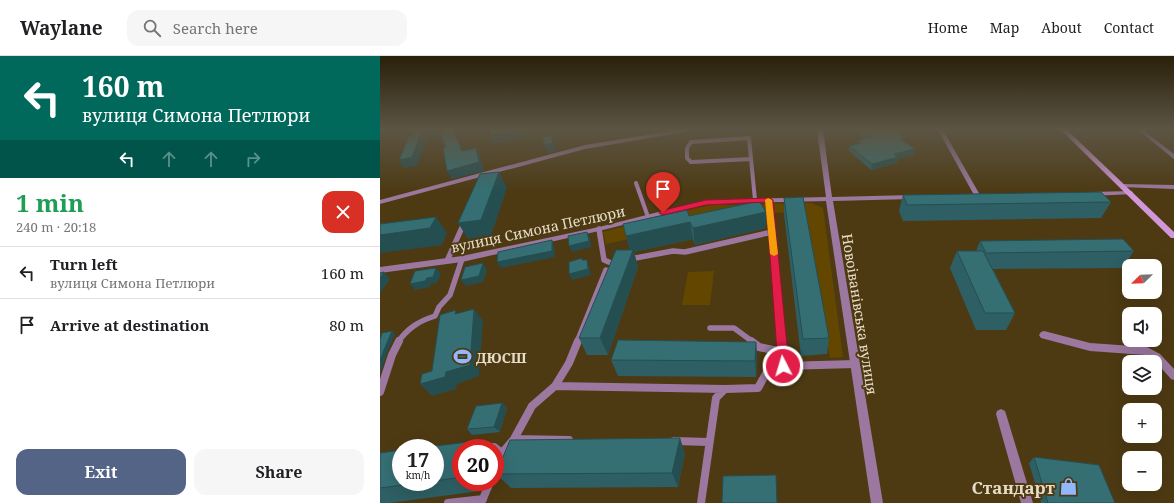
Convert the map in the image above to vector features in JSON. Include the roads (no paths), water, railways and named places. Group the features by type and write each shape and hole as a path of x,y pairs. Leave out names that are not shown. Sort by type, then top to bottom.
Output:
{"main road":[{"path":"1086,151 1174,236"}],"street":[{"path":"380,202 571,151"},
{"name":"Новоіванівська вулиця","path":"823,151 876,503"},
{"path":"952,151 977,195"},
{"path":"1123,186 1174,187"},
{"path":"1086,194 1130,194"},
{"path":"969,196 984,195"},
{"name":"вулиця Симона Петлюри","path":"380,270 462,258 599,229 706,202 922,197"},
{"path":"1044,335 1090,347 1147,351 1158,357 1174,376"},
{"path":"1001,414 1027,503"}],"lane":[{"path":"687,151 687,158 691,162 751,159"},
{"path":"750,151 755,200"},
{"path":"636,183 648,217"},
{"path":"770,200 783,366"},
{"path":"447,261 466,218"},
{"path":"599,229 604,260 610,263 673,251 685,252 772,232"},
{"path":"380,392 401,337 422,319 436,316 439,307 450,295 462,258"},
{"path":"504,450 514,439 532,406 555,386 569,363 606,270"},
{"path":"710,328 734,328 759,347 782,352"},
{"path":"555,386 725,389 758,388 768,370 783,366 855,364"},
{"path":"701,503 716,398 725,389"},
{"path":"514,439 577,440"},
{"path":"663,441 709,442"},
{"path":"448,503 482,501 486,491"}],"place":[{"name":"ДЮСШ","path":"463,357"},
{"name":"Стандарт","path":"1068,487"}]}
